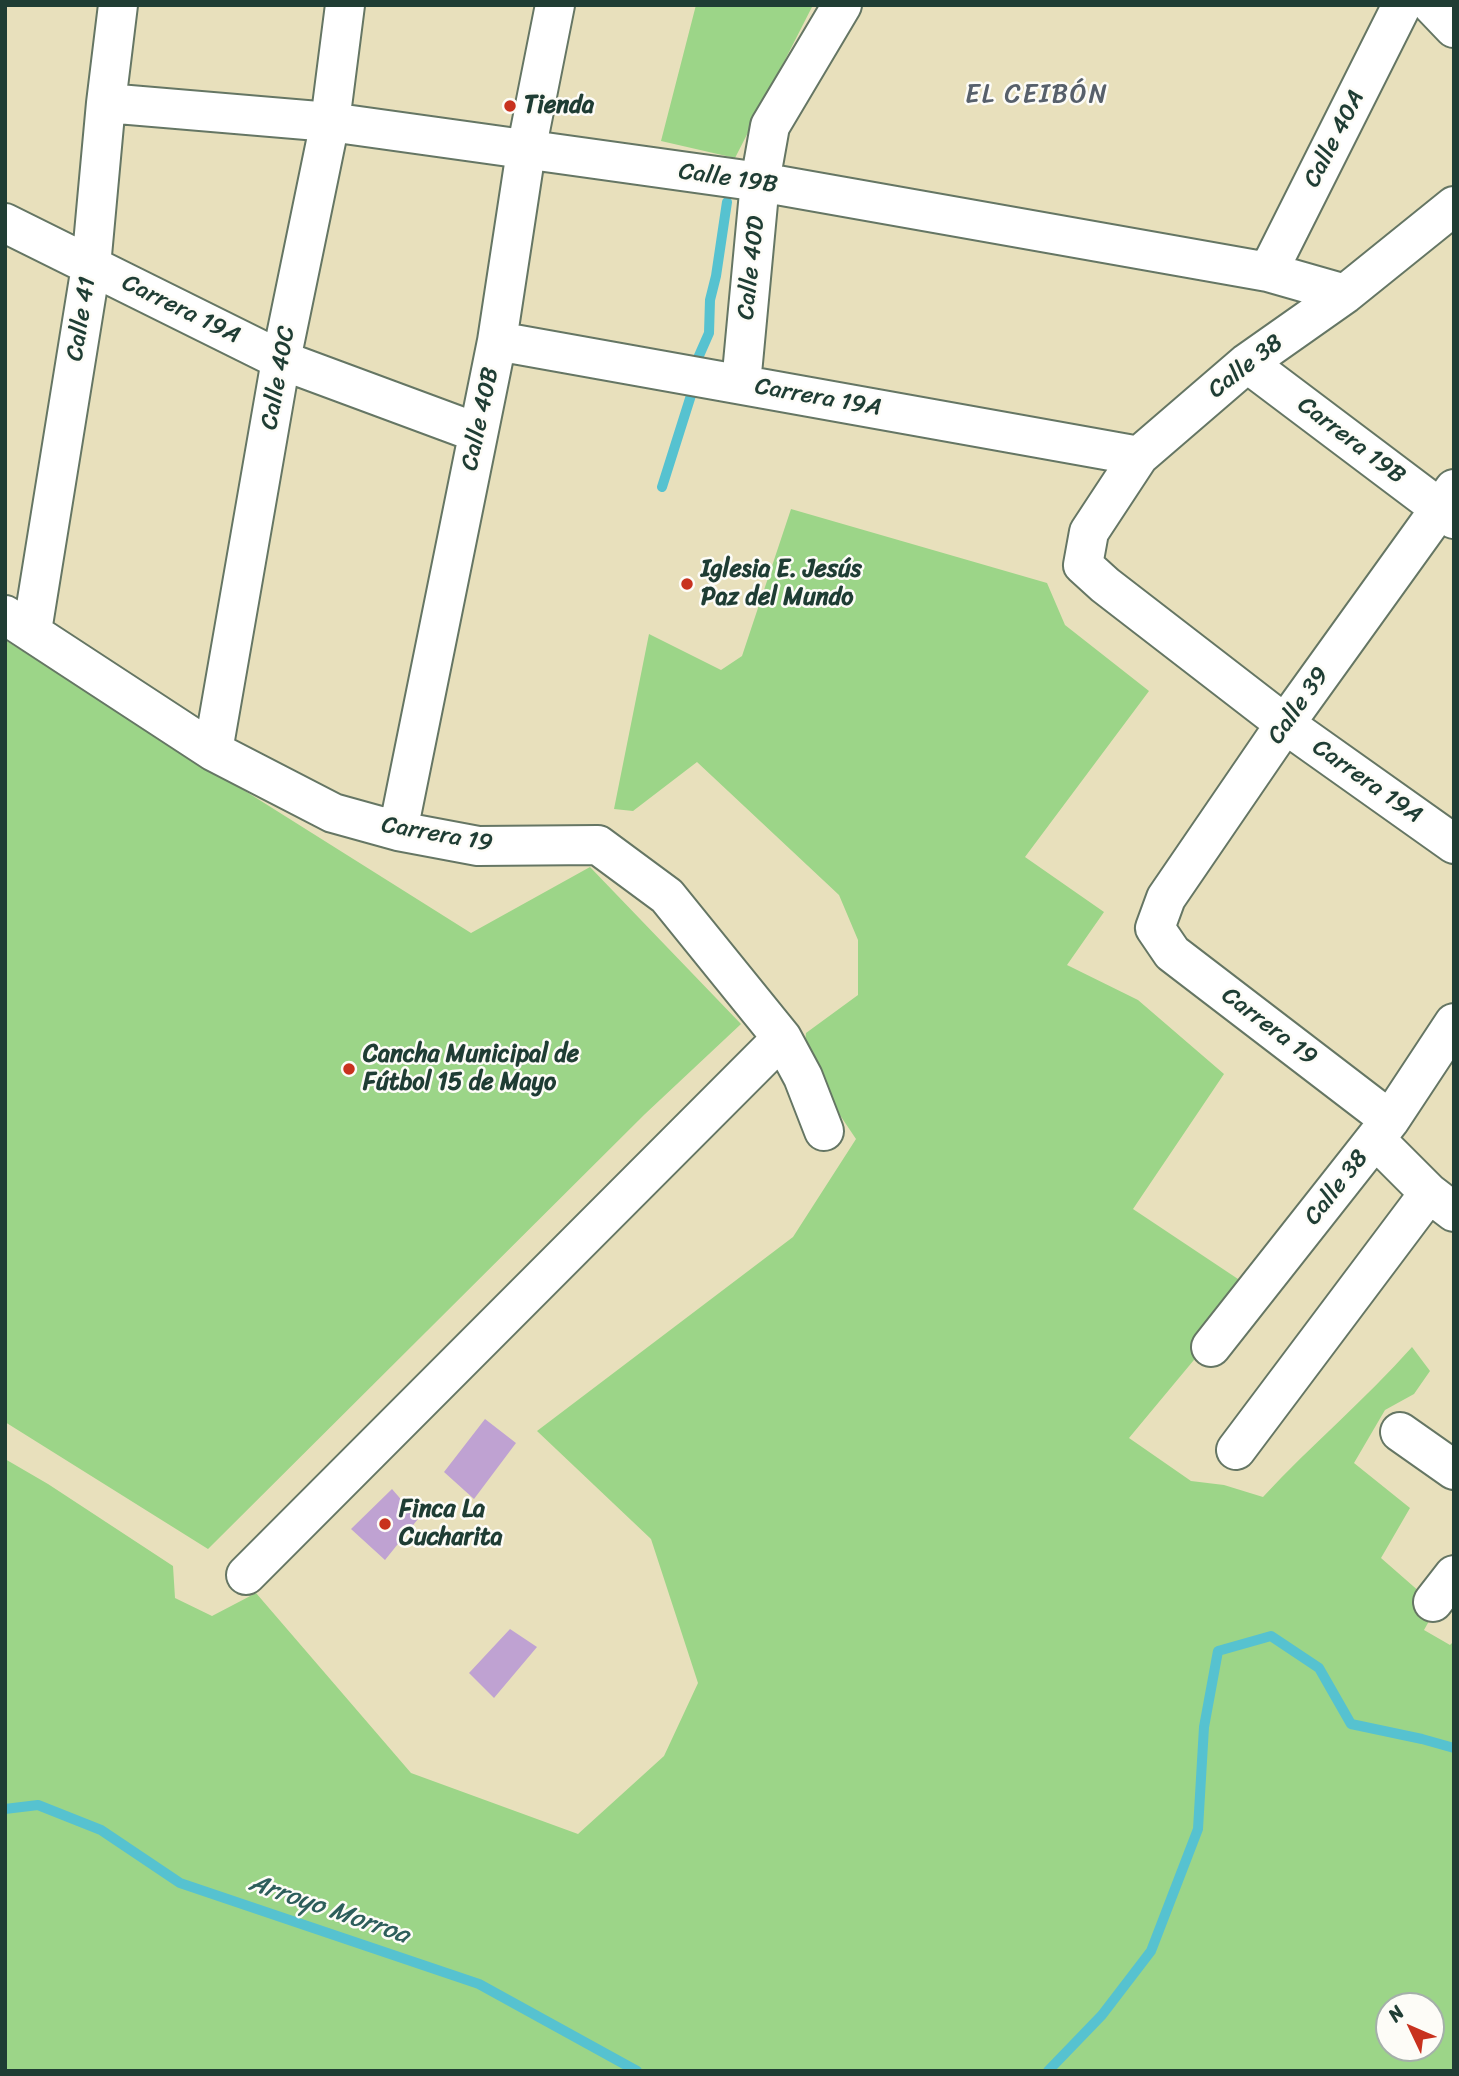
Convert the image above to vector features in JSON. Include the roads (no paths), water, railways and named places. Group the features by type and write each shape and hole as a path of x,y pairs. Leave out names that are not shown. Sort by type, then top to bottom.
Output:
{"street":[{"name":"Calle 41","path":"18,623 91,266 118,5"},
{"name":"Calle 40C","path":"213,751 281,360 330,122 345,5"},
{"name":"Calle 40B","path":"398,831 498,341 526,151 555,5"},
{"name":"Calle 40D","path":"741,384 760,182 770,126 842,5"},
{"name":"Calle 40A","path":"1268,272 1402,5"},
{"path":"1432,5 1454,27"},
{"name":"Calle 19B","path":"106,103 330,122 760,182 1268,272 1345,294"},
{"name":"Calle 38","path":"1083,565 1089,531 1139,456 1247,363 1345,294 1454,206"},
{"name":"Carrera 19A","path":"5,223 281,360 478,433"},
{"name":"Carrera 19A","path":"498,341 1139,456"},
{"name":"Carrera 19B","path":"1247,363 1449,506"},
{"name":"Calle 39","path":"1155,928 1166,898 1285,724 1449,506"},
{"name":"Carrera 19A","path":"1083,565 1105,585 1285,724 1454,844"},
{"name":"Carrera 19","path":"18,623 213,751 333,813 398,831 478,846 598,845 667,896 782,1038 803,1077 824,1131"},
{"name":"Carrera 19","path":"1155,928 1172,953 1383,1129 1441,1203"},
{"name":"Calle 38","path":"1212,1347 1383,1129 1454,1023"},
{"path":"246,1575 782,1038"},
{"path":"1236,1450 1441,1203"},
{"path":"1400,1432 1454,1470"}],"waterway":[{"path":"698,358 709,333 710,300 727,202"},
{"path":"662,487 693,389"},
{"name":"Arroyo Morroa","path":"1048,2071 1102,2015 1151,1951 1198,1829 1204,1727 1218,1651 1271,1636 1319,1668 1351,1724 1454,1748"},
{"name":"Arroyo Morroa","path":"5,1809 38,1805 101,1830 180,1883 479,1984 637,2071"}],"place":[{"name":"Tienda","path":"510,106"},
{"name":"Iglesia E. Jesús Paz del Mundo","path":"687,584"},
{"name":"Cancha Municipal de Fútbol 15 de Mayo","path":"349,1069"},
{"name":"Finca La Cucharita","path":"385,1524"}],"district":[{"name":"EL CEIBÓN","path":"1037,95"}]}
